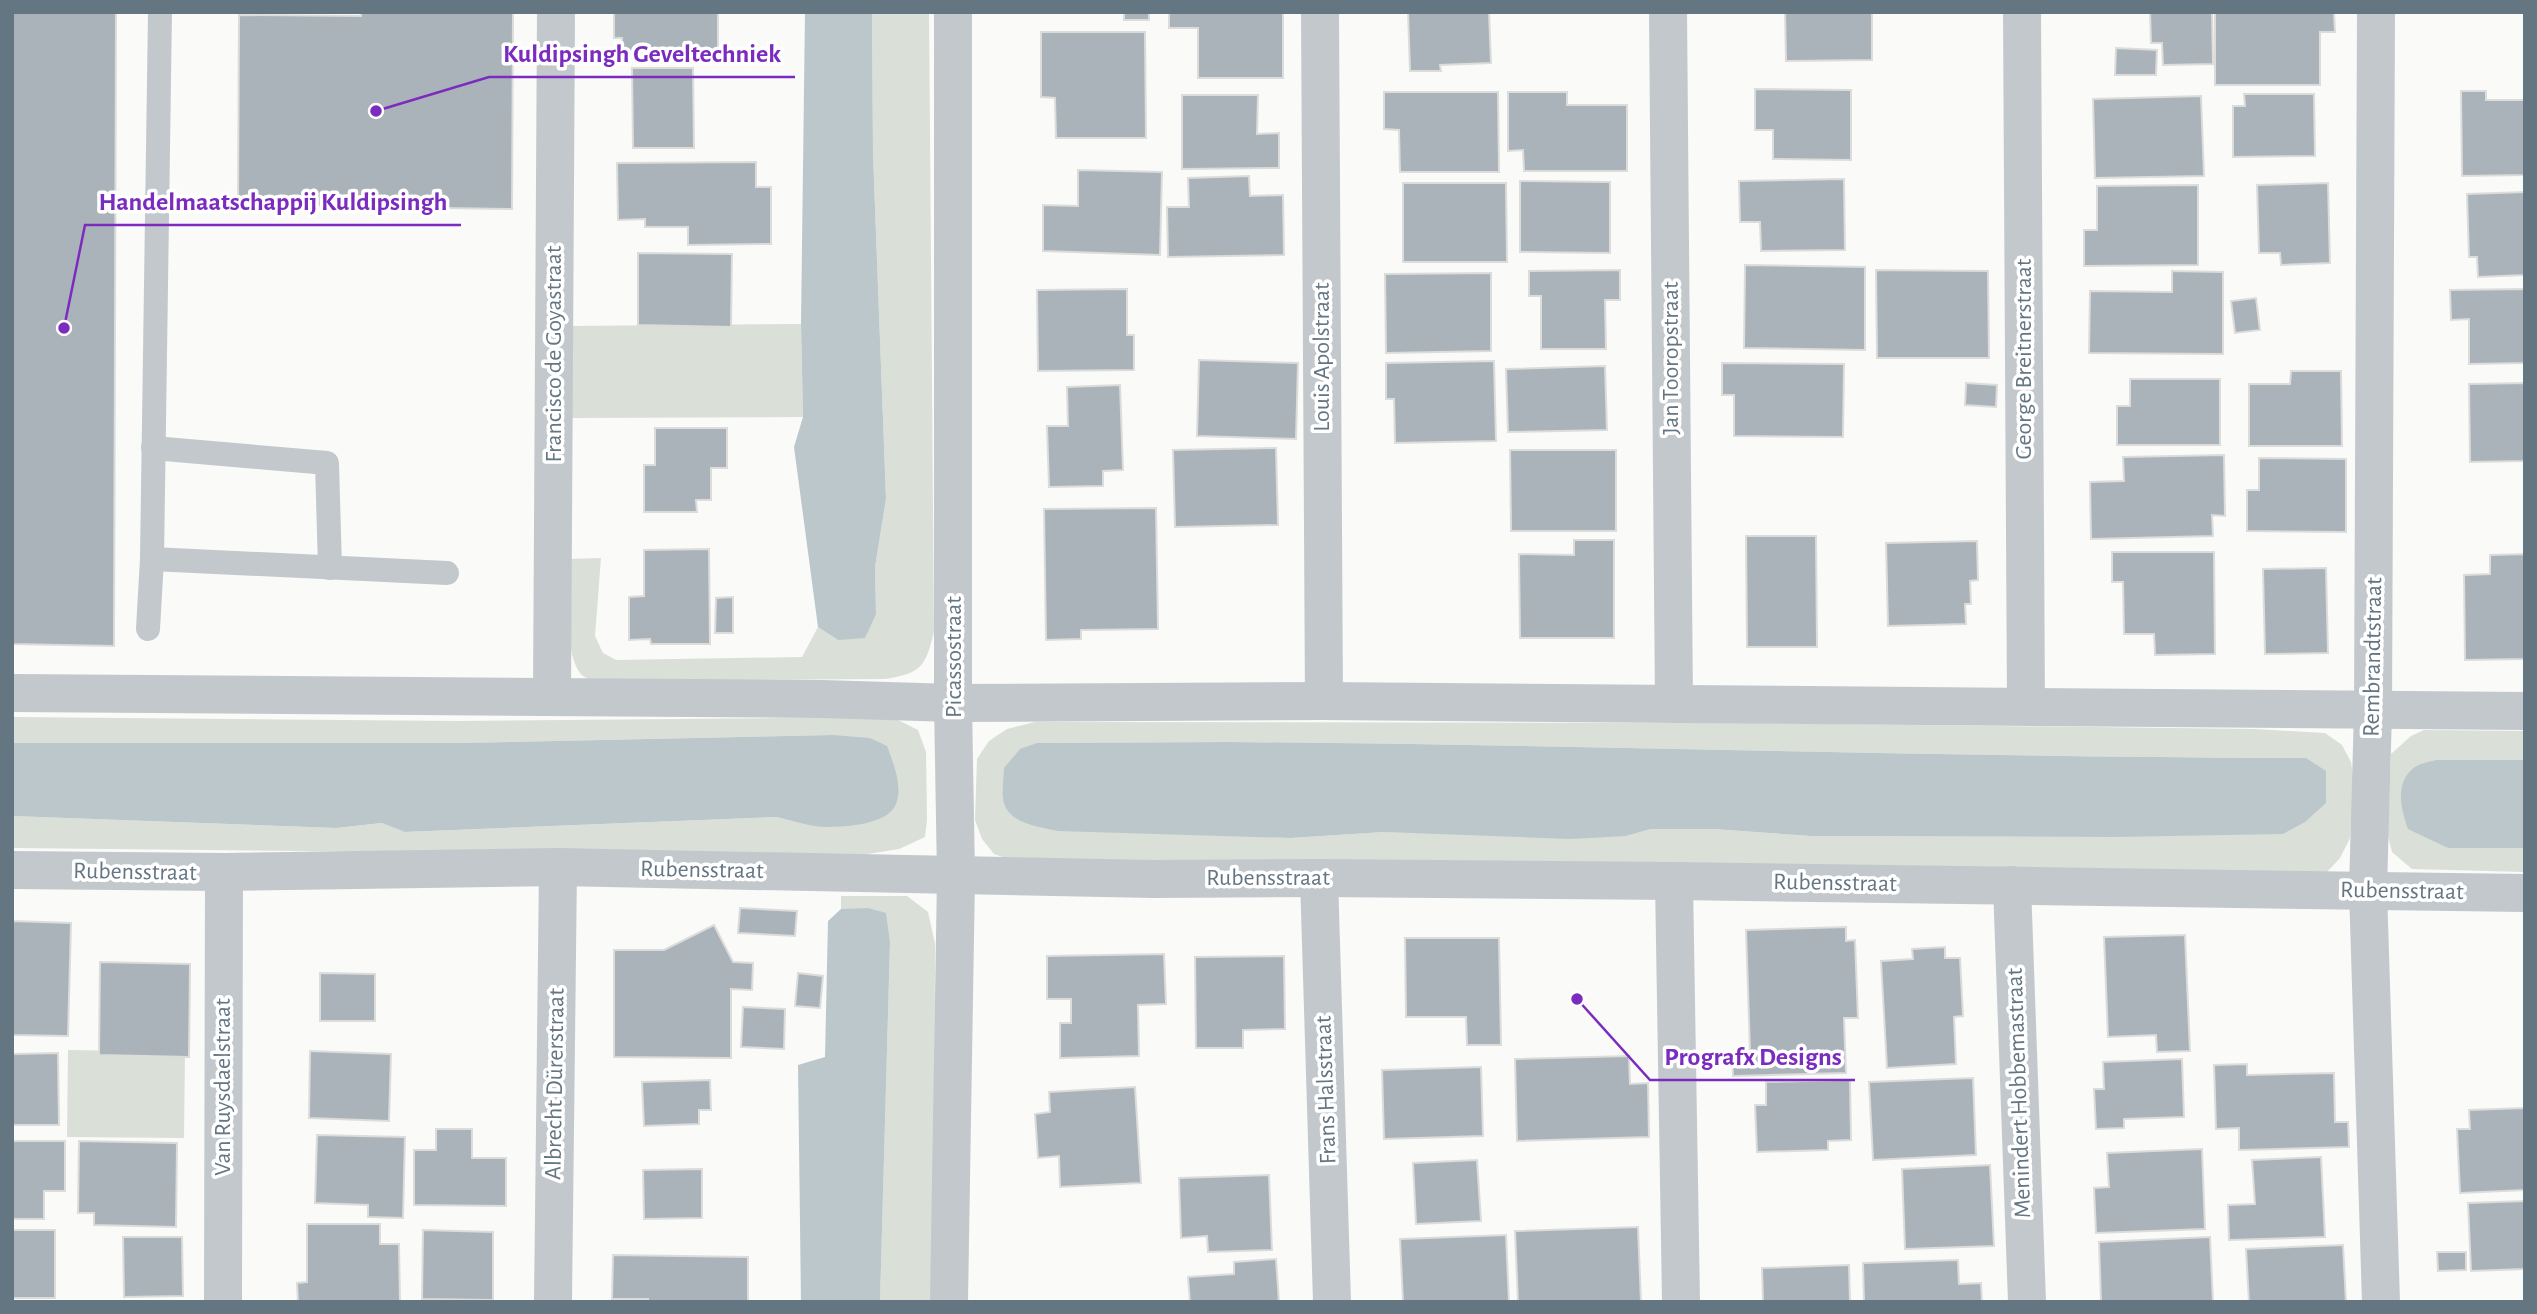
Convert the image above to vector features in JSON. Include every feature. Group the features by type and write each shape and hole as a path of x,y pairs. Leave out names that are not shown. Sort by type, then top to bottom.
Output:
{"street":[{"name":"Francisco de Goyastraat","path":"552,696 556,12"},
{"name":"Picassostraat","path":"949,1302 956,876 953,703 953,12"},
{"name":"Louis Apolstraat","path":"1320,12 1324,701"},
{"name":"Jan Tooropstraat","path":"1668,12 1674,704"},
{"name":"George Breitnerstraat","path":"2022,12 2026,705"},
{"name":"Rembrandtstraat","path":"2376,12 2373,710 2368,890 2381,1302"},
{"path":"12,693 552,696 953,703 1324,701 2525,711"},
{"name":"Rubensstraat","path":"12,870 224,872 558,867 1153,879 1674,881 2525,893"},
{"name":"Albrecht Dürerstraat","path":"553,1302 558,867"},
{"name":"Van Ruysdaelstraat","path":"223,1302 224,872"},
{"name":"Frans Halsstraat","path":"1319,878 1332,1302"},
{"path":"1674,881 1681,1302"},
{"name":"Menindert Hobbemastraat","path":"2011,885 2027,1302"}],"lane":[{"path":"148,629 152,559 160,12"},
{"path":"153,448 327,463 330,568"},
{"path":"152,559 447,573"}],"shaded area":[{"path":"805,12 872,12 873,154 886,499 875,567 876,614 865,638 838,640 818,627 794,447 803,417 801,324"},
{"path":"872,12 929,12 934,632 928,654 914,671 885,679 588,679 580,673 571,649 568,559 601,558 595,636 603,653 616,660 802,657 818,627 838,640 876,614 875,567 886,499 873,154"},
{"path":"801,324 803,417 571,418 570,326"},
{"path":"12,717 457,721 892,717 918,730 926,752 925,837 899,849 849,857 12,848 12,816 336,828 382,823 406,832 776,817 823,827 833,735 458,743 12,743"},
{"path":"1035,722 1748,723 2254,729 2325,733 2342,745 2351,762 2354,782 2350,838 2340,858 2326,873 1008,859 994,854 982,839 975,820 977,759 989,741 1007,729","holes":["1037,743 1365,744 2037,755 2306,758 2114,837 1811,836 1712,829 1651,829 1626,836 1384,832 1291,838 1215,834"]},
{"path":"2424,730 2525,731 2525,760 2436,760 2447,848 2525,848 2525,872 2412,869 2392,852 2388,836 2391,754 2411,736"},
{"path":"833,735 870,738 887,746 896,774 898,797 891,811 884,816 875,821 833,827 776,817 405,832 382,823 336,828 12,816 12,743 458,743"},
{"path":"1230,742 2306,758 2326,771 2326,803 2305,822 2283,834 2114,837 1811,836 1713,829 1651,829 1626,836 1570,839 1384,832 1291,838 1058,831 1019,820 1012,816 1004,803 1004,768 1020,749 1037,743"},
{"path":"2436,760 2525,760 2525,848 2448,848 2408,829 2401,796 2404,780 2415,767"},
{"path":"841,896 907,896 928,912 935,944 934,1302 880,1302 890,943 841,909"},
{"path":"868,908 886,913 890,943 880,1302 801,1302 798,1065 825,1057 828,921 841,909"},
{"path":"68,1050 185,1052 184,1138 67,1137"}],"building":[{"path":"12,12 116,12 114,646 12,644"},
{"path":"361,12 513,12 512,209 238,205 239,15 361,16"},
{"path":"614,12 718,12 718,59 622,59 622,38 614,38"},
{"path":"1124,12 1149,12 1149,20 1124,20"},
{"path":"1169,12 1283,12 1283,78 1198,78 1198,28 1169,28"},
{"path":"1408,12 1489,12 1491,63 1440,65 1441,71 1410,71"},
{"path":"1785,12 1872,12 1872,60 1786,61"},
{"path":"2150,12 2212,12 2213,64 2163,65 2162,43 2151,43"},
{"path":"2215,12 2334,12 2335,32 2320,32 2320,85 2215,85"},
{"path":"1041,32 1145,32 1146,138 1056,138 1055,98 1041,97"},
{"path":"2116,48 2157,50 2156,75 2115,75"},
{"path":"632,68 693,68 694,148 633,148"},
{"path":"1755,89 1851,90 1851,160 1773,159 1773,130 1755,130"},
{"path":"2461,91 2486,91 2486,100 2525,100 2525,175 2462,176"},
{"path":"1384,92 1498,92 1499,172 1400,172 1399,130 1384,129"},
{"path":"1508,92 1567,92 1567,105 1627,105 1627,171 1524,171 1523,150 1508,151"},
{"path":"2244,94 2314,94 2315,156 2233,157 2233,106 2245,106"},
{"path":"1182,95 1258,95 1257,134 1279,133 1279,168 1182,169"},
{"path":"2201,96 2204,176 2095,178 2093,99"},
{"path":"756,162 756,187 771,187 771,244 688,245 688,227 645,227 645,219 618,220 617,163"},
{"path":"1078,170 1162,172 1160,255 1043,251 1043,205 1078,206"},
{"path":"1249,176 1250,196 1283,195 1284,255 1168,257 1167,207 1189,207 1188,178"},
{"path":"1844,179 1845,250 1761,251 1760,222 1740,222 1739,181"},
{"path":"1520,181 1610,182 1610,253 1520,252"},
{"path":"1403,183 1506,183 1507,262 1403,262"},
{"path":"2328,183 2330,263 2281,265 2280,253 2259,253 2257,185"},
{"path":"2198,185 2198,265 2084,266 2084,230 2097,230 2097,186"},
{"path":"2525,192 2525,275 2478,277 2477,257 2469,257 2467,194"},
{"path":"638,253 732,254 731,327 638,325"},
{"path":"1745,265 1865,267 1865,350 1744,348"},
{"path":"1620,270 1620,300 1605,300 1606,349 1541,349 1541,296 1529,296 1529,271"},
{"path":"1876,270 1988,271 1989,358 1877,358"},
{"path":"2172,271 2223,272 2223,354 2089,353 2090,291 2172,292"},
{"path":"1491,273 1491,351 1386,353 1385,274"},
{"path":"1127,289 1127,335 1134,335 1134,370 1038,371 1037,290"},
{"path":"2525,289 2525,363 2469,364 2469,319 2451,320 2450,290"},
{"path":"2256,298 2260,330 2235,333 2231,301"},
{"path":"1199,360 1298,363 1296,439 1197,436"},
{"path":"1494,361 1496,441 1395,443 1394,399 1386,399 1386,363"},
{"path":"1722,363 1844,364 1843,437 1734,436 1734,395 1722,395"},
{"path":"1605,366 1607,430 1508,432 1506,369"},
{"path":"2291,371 2341,371 2342,446 2249,446 2249,384 2290,384"},
{"path":"2130,379 2220,379 2220,445 2117,445 2117,406 2130,406"},
{"path":"1966,383 1997,385 1996,407 1965,405"},
{"path":"2525,383 2525,461 2470,462 2469,384"},
{"path":"1120,385 1123,470 1103,471 1103,486 1049,487 1047,426 1068,426 1067,387"},
{"path":"655,428 727,428 727,468 711,468 711,500 696,500 697,512 644,512 644,465 655,465"},
{"path":"1276,448 1278,525 1175,527 1173,450"},
{"path":"1510,450 1616,450 1616,531 1511,531"},
{"path":"2224,455 2225,516 2212,515 2213,536 2091,539 2090,482 2124,481 2123,457"},
{"path":"2259,458 2346,459 2346,532 2247,531 2247,490 2259,490"},
{"path":"1156,508 1158,629 1081,630 1081,639 1046,640 1044,509"},
{"path":"1746,536 1816,536 1817,647 1747,647"},
{"path":"1574,540 1614,540 1614,638 1520,638 1519,554 1574,555"},
{"path":"1977,541 1978,580 1970,581 1971,604 1965,604 1966,624 1888,626 1886,543"},
{"path":"709,549 710,644 651,644 650,639 629,640 629,597 644,596 644,550"},
{"path":"2112,552 2214,552 2215,654 2155,655 2154,634 2124,634 2123,582 2112,582"},
{"path":"2525,554 2525,659 2465,660 2464,575 2490,574 2490,555"},
{"path":"2326,568 2328,653 2265,654 2263,569"},
{"path":"733,597 733,633 715,633 716,598"},
{"path":"740,908 797,911 795,936 738,933"},
{"path":"12,921 71,923 68,1036 12,1035"},
{"path":"714,925 733,962 753,963 752,990 731,989 731,1058 614,1057 614,950 664,950"},
{"path":"1846,927 1846,941 1855,940 1858,1018 1844,1018 1846,1073 1733,1076 1732,1051 1750,1050 1746,930"},
{"path":"2185,935 2190,1051 2157,1052 2156,1035 2108,1037 2104,937"},
{"path":"1405,938 1499,938 1501,1045 1467,1045 1466,1017 1406,1017"},
{"path":"1945,947 1945,958 1960,958 1963,1016 1954,1017 1956,1064 1887,1068 1881,961 1913,959 1912,949"},
{"path":"1164,954 1166,1004 1138,1005 1139,1056 1060,1058 1060,1023 1071,1023 1071,999 1047,999 1047,956"},
{"path":"1284,956 1285,1029 1243,1030 1243,1048 1196,1048 1195,957"},
{"path":"100,962 190,964 189,1057 99,1055"},
{"path":"320,973 375,974 375,1021 320,1021"},
{"path":"798,973 823,976 820,1008 795,1006"},
{"path":"743,1007 785,1009 784,1049 741,1047"},
{"path":"310,1051 391,1054 389,1121 309,1118"},
{"path":"58,1053 59,1125 12,1125 12,1054"},
{"path":"1629,1056 1630,1084 1648,1083 1649,1137 1517,1141 1515,1059"},
{"path":"2182,1059 2184,1117 2124,1119 2124,1128 2096,1129 2094,1089 2104,1089 2103,1062"},
{"path":"2247,1064 2247,1075 2334,1073 2335,1122 2348,1122 2349,1147 2239,1150 2239,1128 2216,1129 2214,1065"},
{"path":"1481,1067 1483,1136 1384,1139 1382,1070"},
{"path":"1973,1078 1976,1155 1873,1160 1869,1082"},
{"path":"710,1080 711,1110 699,1110 699,1124 644,1126 642,1082"},
{"path":"1850,1080 1851,1140 1828,1141 1828,1150 1757,1152 1755,1105 1766,1105 1766,1082"},
{"path":"1135,1087 1141,1183 1060,1187 1059,1156 1038,1158 1035,1114 1050,1112 1049,1092"},
{"path":"2525,1108 2525,1190 2460,1193 2457,1129 2470,1129 2469,1110"},
{"path":"436,1129 472,1129 472,1158 506,1158 506,1206 414,1205 414,1150 436,1150"},
{"path":"317,1135 405,1137 403,1218 368,1217 368,1205 315,1203"},
{"path":"12,1141 65,1141 65,1191 44,1191 44,1219 12,1219"},
{"path":"79,1141 177,1143 176,1227 94,1225 94,1213 78,1213"},
{"path":"2202,1149 2205,1229 2096,1233 2094,1188 2109,1187 2107,1153"},
{"path":"2321,1157 2325,1237 2229,1240 2228,1205 2255,1204 2252,1160"},
{"path":"1477,1160 1481,1221 1416,1224 1413,1163"},
{"path":"1990,1165 1994,1246 1905,1249 1902,1169"},
{"path":"702,1169 702,1218 644,1219 643,1170"},
{"path":"1269,1175 1272,1250 1208,1252 1207,1236 1181,1238 1179,1178"},
{"path":"2525,1201 2525,1269 2471,1271 2468,1203"},
{"path":"307,1224 380,1224 380,1244 399,1244 400,1302 298,1302 297,1283 307,1282"},
{"path":"1638,1227 1641,1302 1518,1302 1515,1231"},
{"path":"12,1230 55,1230 55,1298 12,1298"},
{"path":"423,1230 493,1232 493,1300 422,1299"},
{"path":"1506,1235 1509,1302 1403,1302 1400,1239"},
{"path":"123,1237 182,1237 183,1296 124,1297"},
{"path":"2210,1237 2213,1302 2101,1302 2099,1242"},
{"path":"2343,1245 2346,1302 2249,1302 2246,1249"},
{"path":"2437,1252 2466,1252 2466,1270 2438,1271"},
{"path":"613,1255 748,1257 748,1302 648,1302 648,1299 612,1299"},
{"path":"1276,1259 1279,1302 1190,1302 1188,1277 1234,1274 1234,1262"},
{"path":"1958,1260 1959,1284 1981,1283 1982,1302 1864,1302 1863,1263"},
{"path":"1849,1265 1850,1302 1763,1302 1762,1268"}],"place":[{"name":"Kuldipsingh Geveltechniek","path":"376,111"},
{"name":"Handelmaatschappij Kuldipsingh","path":"64,328"},
{"name":"Prografx Designs","path":"1577,999"}]}
